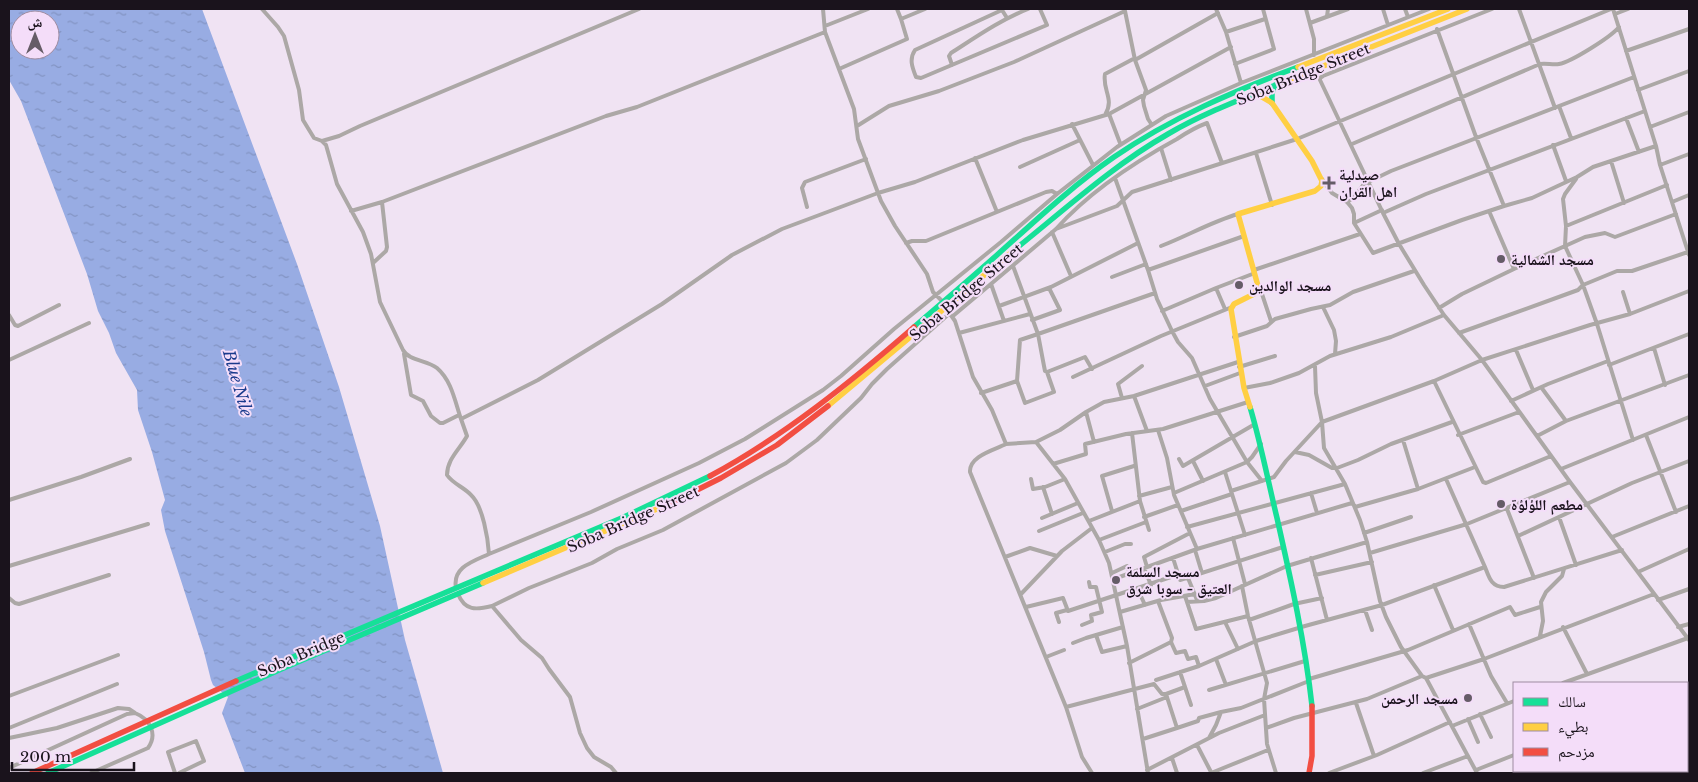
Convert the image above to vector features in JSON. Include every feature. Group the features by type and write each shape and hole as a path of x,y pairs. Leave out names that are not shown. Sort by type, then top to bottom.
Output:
{"main road":[{"name":"Soba Bridge Street","path":"471,586 658,502 729,465 786,429 816,407 943,302 1067,194 1115,157 1150,135 1205,104 1314,57 1448,9"},
{"name":"Soba Bridge Street","path":"471,586 652,512 721,478 777,445 950,313 1097,184 1155,142 1197,118 1254,93 1466,9"},
{"path":"1272,103 1272,93 1275,85"},
{"path":"1254,93 1272,103 1322,179 1322,184 1317,190 1238,214 1258,283 1256,293 1229,308 1239,367 1261,444 1265,480 1278,524 1309,680 1313,713 1312,756 1309,773"},
{"path":"1150,135 1155,142"},
{"name":"Soba Bridge","path":"32,773 249,676 471,586"},
{"name":"Soba Bridge","path":"48,773 471,586"}],"street":[{"path":"262,9 284,36 299,90 302,120 314,138 322,141 327,148 335,179 362,232 373,262 380,302 404,353 411,395 423,401 431,416 440,423 460,417 512,394 662,304 732,255 787,227 878,193 916,182 975,158 1072,124 1107,114 1231,47"},
{"path":"322,141 344,134 639,9"},
{"path":"822,9 825,32 855,114 858,139 878,193 906,243 926,273 933,292 943,302"},
{"path":"825,26 868,9"},
{"path":"839,69 907,39 897,9"},
{"path":"901,19 925,9"},
{"path":"952,65 949,56 951,53 984,31 1028,9"},
{"path":"1007,18 1002,10 916,49 913,53 912,65 918,78 1047,25 1040,9"},
{"path":"1235,64 1274,49 1263,9"},
{"path":"1306,9 1314,40 1314,57"},
{"path":"1327,16 1328,9"},
{"path":"1310,23 1348,9"},
{"path":"1383,9 1388,25"},
{"path":"1405,9 1408,17"},
{"path":"1222,163 1207,123 1160,148 1115,178 1070,214 1056,229 991,284 950,313 882,374 861,398 817,440 786,463 663,530 492,606 479,609 466,607 461,601 455,583 457,574 462,567 605,506 699,463 745,439 831,384 888,334 937,296 1093,164 1120,143 1151,124 1240,83 1314,57 1429,9"},
{"path":"1492,9 1320,78 1368,182 1414,271 1444,315 1482,360 1586,504 1689,639 1565,682"},
{"path":"1519,9 1571,138"},
{"path":"1056,229 1117,206 1132,192 1297,139 1612,9 1656,146 1660,165 1687,242 1689,254 1632,271 1616,271 1583,285 1578,290 1459,333"},
{"path":"1615,14 1628,9"},
{"path":"857,126 889,106 913,100 983,74 1125,10 1135,59 1146,90 1143,103 1151,124"},
{"path":"1120,143 1107,114 1110,105 1104,79 1105,74 1135,59 1217,11 1231,47 1240,83"},
{"path":"1226,32 1265,19"},
{"path":"1352,144 1540,64 1558,64 1569,61 1612,34 1619,27"},
{"path":"1626,51 1689,29"},
{"path":"1437,30 1476,137 1504,206"},
{"path":"351,211 382,202 606,116 637,107 825,32"},
{"path":"1638,90 1689,71"},
{"path":"1347,202 1368,182 1476,137 1634,77"},
{"path":"1354,223 1645,111"},
{"path":"1650,127 1689,112"},
{"path":"1626,118 1639,152"},
{"path":"1072,124 1093,164"},
{"path":"1093,164 1151,124"},
{"path":"1020,168 1080,140"},
{"path":"1553,145 1566,181"},
{"path":"1322,179 1334,195 1347,202 1354,212 1354,223 1373,253 1489,211 1532,198 1578,177 1593,167 1656,146"},
{"path":"1160,148 1171,180"},
{"path":"1256,153 1272,205"},
{"path":"1660,165 1689,154"},
{"path":"975,158 997,212"},
{"path":"807,206 802,188 803,184 866,159"},
{"path":"1611,162 1624,203"},
{"path":"1578,177 1563,199 1566,226 1565,246 1583,285 1597,324 1633,440"},
{"path":"1115,178 1155,293 1172,332 1178,342 1187,350 1247,462 1265,480"},
{"path":"1566,226 1667,185"},
{"path":"906,243 926,241 1046,192 1052,191 1057,194"},
{"path":"1672,202 1689,196"},
{"path":"373,262 387,248 382,202"},
{"path":"1489,211 1514,269"},
{"path":"1160,246 1177,240 1214,221 1238,214"},
{"path":"1439,308 1462,294 1585,237 1602,233 1615,237 1676,214"},
{"path":"1052,232 1071,276"},
{"path":"1162,311 1255,272 1360,234"},
{"path":"1148,270 1244,236"},
{"path":"999,306 1049,288 1138,243"},
{"path":"1112,277 1146,264"},
{"path":"1013,266 1038,334 1045,371 1054,392 1024,402 1017,381 1020,340 1038,334 1155,293"},
{"path":"1234,337 1267,326 1271,322 1301,311 1334,304 1353,292 1414,271"},
{"path":"1258,283 1271,322"},
{"path":"991,284 1004,321"},
{"path":"1032,320 1060,310 1049,288"},
{"path":"1072,377 1229,308 1216,288"},
{"path":"1181,511 1276,475 1322,422 1434,381 1482,360 1630,314 1689,291"},
{"path":"1623,292 1630,314"},
{"path":"9,315 15,325 18,326 59,305"},
{"path":"1323,307 1334,330 1336,341 1335,354"},
{"path":"950,313 959,333 973,377 992,410 1006,444"},
{"path":"959,333 1030,314"},
{"path":"1244,388 1270,383 1299,373 1335,354 1391,337 1444,315"},
{"path":"9,360 89,323"},
{"path":"1511,401 1533,390 1689,334"},
{"path":"1654,348 1665,385"},
{"path":"1516,350 1533,390"},
{"path":"404,353 426,362 441,372 451,388 467,436 452,458 447,475 474,498 488,540 489,554"},
{"path":"1092,773 1082,757 1066,707 1006,557 980,498 970,469 975,459 1006,444 1036,442 1108,401 1134,396 1200,374 1239,367 1275,356"},
{"path":"1047,372 1086,357 1092,369"},
{"path":"1122,398 1118,384 1142,366"},
{"path":"1315,366 1316,393 1322,422 1324,448 1330,460 1337,468 1354,505 1367,542 1382,604 1396,638 1422,676 1426,678 1476,772 1513,755"},
{"path":"1205,386 1239,367"},
{"path":"1537,436 1566,422 1689,375"},
{"path":"981,393 1017,381"},
{"path":"1434,381 1458,435 1482,481 1485,483 1551,456"},
{"path":"1541,387 1566,422"},
{"path":"1134,396 1147,431"},
{"path":"1053,464 1086,454 1085,444 1132,433 1158,430 1248,402"},
{"path":"1086,412 1094,442"},
{"path":"1458,435 1519,412"},
{"path":"1561,470 1689,417"},
{"path":"1294,452 1309,455 1332,468 1337,468 1452,422"},
{"path":"1179,458 1182,466 1256,424"},
{"path":"1158,430 1172,487 1196,550 1202,573"},
{"path":"1132,433 1134,466 1139,496 1149,530"},
{"path":"1646,435 1676,512"},
{"path":"1403,440 1418,488"},
{"path":"1036,442 1065,480 1105,552 1118,596 1147,772 1208,739 1265,715"},
{"path":"1174,492 1247,462 1261,444"},
{"path":"9,500 130,459"},
{"path":"1193,461 1203,481"},
{"path":"1518,536 1586,504 1689,461"},
{"path":"1112,511 1102,476 1134,466"},
{"path":"1114,579 1278,524 1418,488 1475,468"},
{"path":"1225,472 1245,535"},
{"path":"1446,479 1484,567 1492,582 1499,587 1506,587 1622,550"},
{"path":"1031,480 1033,489 1065,480"},
{"path":"1370,553 1467,524 1570,482"},
{"path":"1187,527 1345,484"},
{"path":"1043,487 1052,514"},
{"path":"1139,496 1172,487"},
{"path":"1311,493 1317,513"},
{"path":"1088,521 1140,501"},
{"path":"1042,518 1078,504"},
{"path":"1099,540 1178,505"},
{"path":"1612,537 1689,506"},
{"path":"1065,509 1070,519"},
{"path":"1506,509 1534,578"},
{"path":"1038,531 1083,513"},
{"path":"1364,533 1411,517"},
{"path":"1559,517 1576,565"},
{"path":"9,566 148,524"},
{"path":"1021,594 1057,556 1092,528"},
{"path":"1151,585 1145,568 1144,557 1190,533"},
{"path":"1233,538 1249,618 1267,683 1264,699 1268,750 1276,773"},
{"path":"1187,602 1216,598 1287,566 1367,542"},
{"path":"1105,552 1125,544 1131,544"},
{"path":"1173,558 1179,580 1283,547"},
{"path":"1006,557 1030,548 1057,556"},
{"path":"1638,572 1689,549"},
{"path":"1312,558 1327,620"},
{"path":"1315,575 1372,562"},
{"path":"1112,573 1127,566 1130,573"},
{"path":"1156,680 1200,666 1256,641 1365,610 1484,567"},
{"path":"1540,636 1543,621 1540,607 1546,592 1562,576 1564,569"},
{"path":"9,598 19,604 109,575"},
{"path":"1059,622 1056,614 1138,590 1177,575"},
{"path":"1188,578 1197,600"},
{"path":"1082,625 1092,621 1091,615 1102,612 1096,587 1090,587 1089,582"},
{"path":"1434,585 1452,630"},
{"path":"1658,600 1689,589"},
{"path":"1138,590 1144,605"},
{"path":"1120,612 1158,601 1195,594"},
{"path":"1426,678 1484,659 1562,627 1654,594"},
{"path":"1185,596 1196,629 1249,618 1294,604 1322,598"},
{"path":"1026,607 1063,598 1067,610"},
{"path":"1158,601 1176,653 1185,651 1188,659 1196,657 1200,666"},
{"path":"492,606 521,640 542,658 570,698 587,748 594,757 611,767 616,773"},
{"path":"1142,739 1198,721 1199,718 1237,709 1309,680 1404,651 1510,607 1515,615 1540,607"},
{"path":"1365,610 1372,630"},
{"path":"1225,622 1238,649"},
{"path":"1469,624 1484,659 1507,703"},
{"path":"1678,627 1689,624"},
{"path":"1073,644 1123,627"},
{"path":"1562,627 1587,674"},
{"path":"1096,635 1102,652 1127,646"},
{"path":"1129,663 1171,642"},
{"path":"1046,657 1064,650"},
{"path":"9,696 118,655"},
{"path":"1216,658 1226,685"},
{"path":"1209,690 1305,661"},
{"path":"1180,672 1191,705"},
{"path":"1266,728 1313,713 1356,703 1422,676"},
{"path":"9,728 117,684"},
{"path":"1066,707 1155,684 1162,694 1167,695"},
{"path":"1137,709 1185,687"},
{"path":"1167,695 1177,728"},
{"path":"1329,773 1513,701"},
{"path":"1356,703 1374,756"},
{"path":"9,738 57,728 118,708 129,709 146,720 152,729 150,745 144,750 91,773"},
{"path":"1208,739 1221,712"},
{"path":"9,768 122,716 135,713"},
{"path":"1480,714 1490,737"},
{"path":"1468,719 1478,742"},
{"path":"175,773 168,752 196,741 204,761 179,773"},
{"path":"1197,745 1211,773 1268,750"},
{"path":"1424,773 1468,756"},
{"path":"1172,758 1177,773"},
{"path":"1347,767 1348,773"}],"water":[{"name":"Blue Nile","path":"9,9 202,9 297,264 339,387 380,526 405,640 443,773 245,773 222,713 228,697 213,685 211,680 204,652 165,531 161,510 165,500 138,410 137,390 116,353 98,311 87,274 21,101 9,80"}],"traffic: fast":[{"path":"914,327 1054,204 1114,157 1158,130 1203,106 1298,67"},
{"path":"1013,251 1088,190 1147,147 1196,119 1283,82"},
{"path":"1272,103 1272,93 1275,85"},
{"path":"1250,407 1277,518 1302,635 1312,706"},
{"path":"236,681 624,517 710,476"},
{"path":"48,773 279,670 483,583"}],"traffic: slow":[{"path":"1298,67 1448,9"},
{"path":"1283,82 1467,9"},
{"path":"1250,407 1244,388 1231,309 1234,304 1254,294 1258,286 1238,214 1315,191 1321,186 1322,181 1312,161 1272,103 1255,93"},
{"path":"828,406 1013,251"},
{"path":"483,583 671,503"}],"traffic: jam":[{"path":"710,476 790,426 866,368 914,327"},
{"path":"671,503 721,478 777,445 828,406"},
{"path":"32,773 236,681"},
{"path":"1309,773 1312,756 1312,706"}],"place":[{"name":"صيدلية اهل القران","path":"1329,183"},
{"name":"مسجد الشمالية","path":"1501,259"},
{"name":"مسجد الوالدين","path":"1239,285"},
{"name":"مطعم اللؤلؤة","path":"1501,504"},
{"name":"مسجد السلمة العتيق - سوبا شرق","path":"1116,580"},
{"name":"مسجد الرحمن","path":"1468,698"}]}
